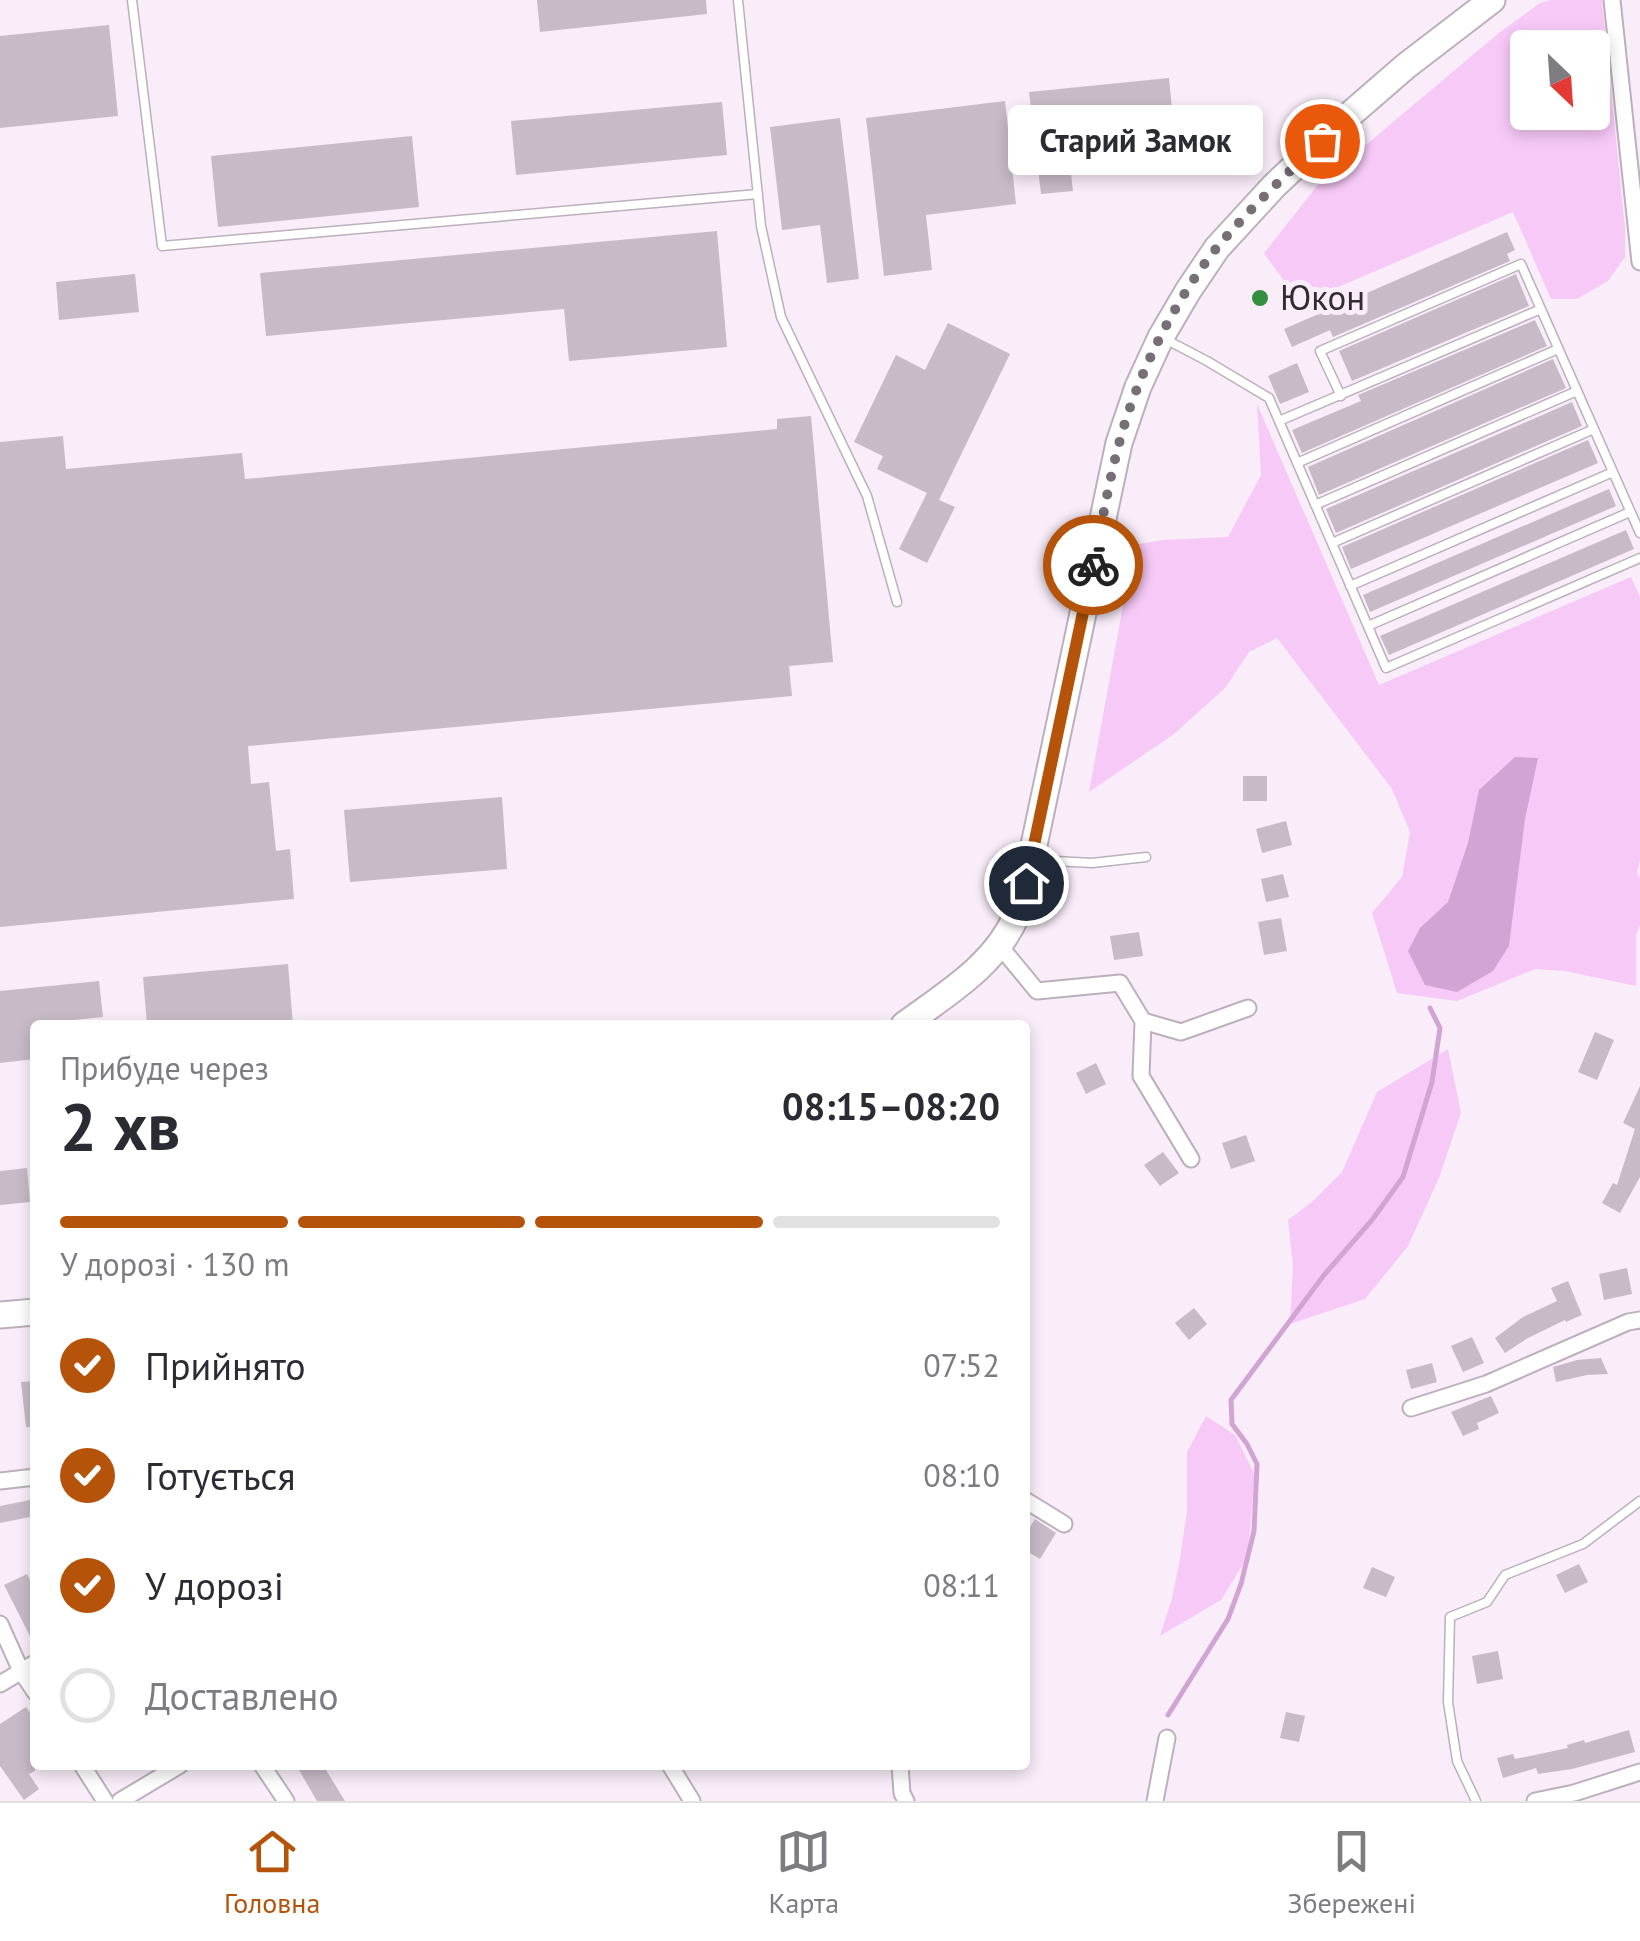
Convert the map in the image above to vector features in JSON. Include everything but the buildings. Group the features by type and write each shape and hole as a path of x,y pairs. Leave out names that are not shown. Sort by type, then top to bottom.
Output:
{"main road":[{"path":"911,1020 960,985 999,945 1016,915 1119,442 1161,337 1217,248 1274,186 1406,66 1492,0"},
{"path":"0,1315 30,1312"}],"street":[{"path":"1612,0 1640,262"},
{"path":"999,945 1037,990 1120,983 1143,1022 1141,1076 1191,1158"},
{"path":"1143,1022 1181,1032 1248,1008"},
{"path":"1412,1408 1486,1384 1640,1320"},
{"path":"0,1481 30,1478"},
{"path":"1030,1503 1064,1524"},
{"path":"0,1624 28,1667 0,1684"},
{"path":"1155,1801 1167,1738"},
{"path":"85,1770 105,1801"},
{"path":"120,1801 172,1770"},
{"path":"265,1770 286,1801"},
{"path":"673,1770 692,1801"},
{"path":"900,1770 906,1801"},
{"path":"1536,1801 1640,1772"}],"lane":[{"path":"132,0 162,246 758,194"},
{"path":"738,0 762,226 782,316 868,496 897,602"},
{"path":"1341,396 1320,351 1521,264 1640,534"},
{"path":"1279,421 1541,310"},
{"path":"1161,337 1269,398 1386,668 1640,558"},
{"path":"1297,463 1558,349"},
{"path":"1315,505 1577,391"},
{"path":"1332,543 1594,430"},
{"path":"1350,586 1613,472"},
{"path":"1368,626 1630,512"},
{"path":"1031,860 1092,863 1146,856"},
{"path":"1476,1801 1457,1761 1448,1702 1450,1617 1487,1602 1505,1575 1583,1544 1640,1501"}],"shaded area":[{"path":"1602,0 1605,30 1510,30 1510,130 1610,130 1610,79 1625,257 1608,281 1577,299 1551,299 1513,212 1322,294 1284,281 1264,253 1317,186 1540,3"},
{"path":"1257,404 1379,685 1631,577 1640,597 1640,926 1636,934 1636,986 1565,971 1535,969 1457,1001 1397,993 1372,913 1402,877 1410,832 1392,789 1277,638 1249,652 1225,688 1174,734 1089,792 1134,545 1228,537 1261,475"},
{"path":"1515,757 1538,758 1525,819 1509,946 1493,971 1457,992 1425,985 1408,951 1420,928 1448,902 1468,843 1479,790"},
{"path":"1448,1049 1461,1113 1439,1178 1408,1246 1365,1299 1290,1324 1293,1266 1288,1220 1342,1172 1377,1092"},
{"path":"1206,1416 1235,1435 1255,1475 1247,1558 1221,1600 1160,1636 1180,1559 1187,1510 1187,1452"}],"waterway":[{"path":"1168,1715 1228,1619 1254,1531 1257,1464 1232,1424 1231,1400 1403,1177 1432,1082 1440,1028 1430,1008"}],"way so far":[{"path":"1093,565 1119,442 1161,337 1217,248 1322,141"}],"place":[{"name":"Старий Замок","path":"1322,141"},
{"name":"Юкон","path":"1260,298"}],"route":[{"path":"1026,883 1093,565"}]}
